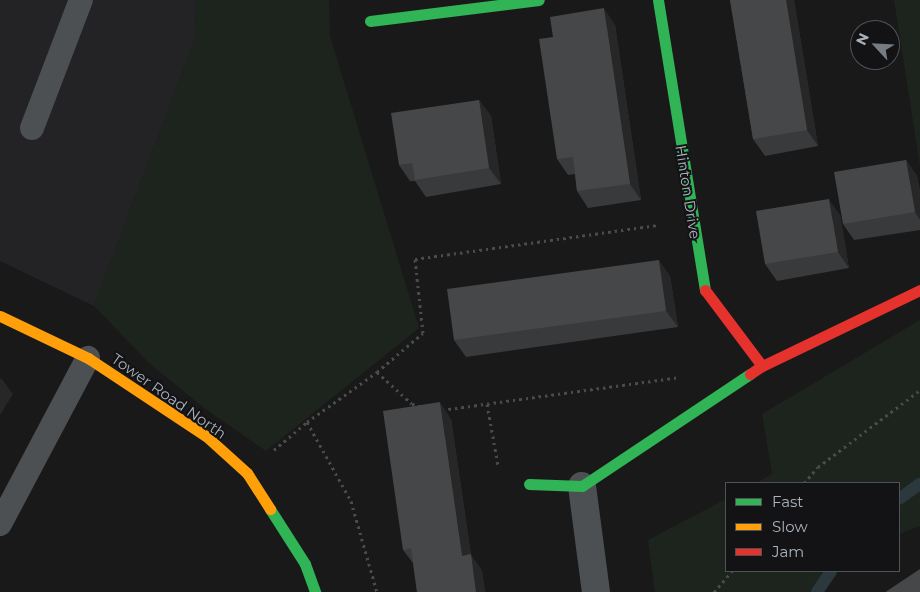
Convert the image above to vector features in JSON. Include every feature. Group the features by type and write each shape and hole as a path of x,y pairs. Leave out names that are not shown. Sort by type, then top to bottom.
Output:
{"street":[{"path":"370,21 539,0"},
{"name":"Hinton Drive","path":"658,0 704,289 762,366"},
{"path":"529,484 582,486 762,366 920,290"},
{"name":"Tower Road North","path":"0,316 88,358 206,436 247,473 305,564 315,592"},
{"path":"582,486 596,592"}],"lane":[{"path":"32,128 81,0"},
{"path":"0,524 88,358"}],"path":[{"path":"247,473 307,422 376,372 424,333 416,259 693,220"},
{"path":"376,372 412,404 430,409"},
{"path":"439,411 684,377"},
{"path":"805,482 818,467 920,390"},
{"path":"487,404 501,481 529,484"},
{"path":"307,422 351,501 377,592"},
{"path":"714,592 731,572"}],"shaded area":[{"path":"0,0 196,0 195,39 94,306 0,261"},
{"path":"196,0 329,0 330,36 419,328 266,451 204,408 149,363 94,306 195,39"},
{"path":"894,0 920,0 920,166 900,38 900,20 897,20"},
{"path":"920,320 920,526 900,534 900,482 758,482 772,474 762,414"},
{"path":"725,500 725,572 828,572 813,592 655,592 648,540"}],"building":[{"path":"730,0 786,0 807,130 753,139"},
{"path":"604,8 630,184 577,191 573,157 557,159 539,39 553,37 550,17"},
{"path":"479,100 489,168 415,180 412,163 399,165 391,113"},
{"path":"906,160 915,212 843,224 834,172"},
{"path":"829,199 838,252 765,264 756,211"},
{"path":"659,260 666,311 454,340 447,289"},
{"path":"440,402 462,556 471,554 476,592 417,592 411,548 403,550 383,411"},
{"path":"920,569 920,592 886,592 887,591"}],"waterway":[{"path":"900,498 920,484"},
{"path":"817,592 830,572"}],"traffic: fast":[{"path":"370,21 539,0"},
{"path":"658,0 705,290"},
{"path":"529,484 582,486 750,374"},
{"path":"270,509 305,564 315,592"}],"traffic: slow":[{"path":"0,316 88,358 206,436 247,473 270,509"}],"traffic: jam":[{"path":"705,290 762,366"},
{"path":"750,374 762,366 920,290"}]}
